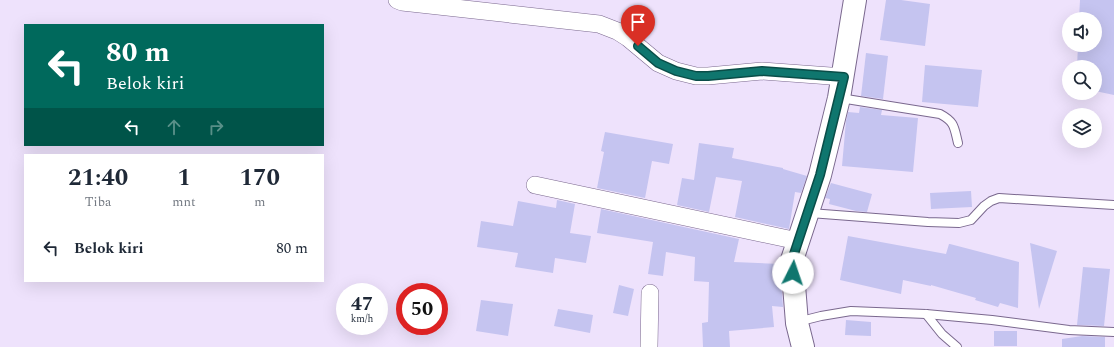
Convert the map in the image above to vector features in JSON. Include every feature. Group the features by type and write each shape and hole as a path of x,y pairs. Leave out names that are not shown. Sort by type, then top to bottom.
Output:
{"main road":[{"path":"803,347 797,322 792,260 820,175 842,88 855,0"}],"street":[{"path":"397,0 402,2 599,24 617,31 628,38 658,63 676,71 696,76 762,71 842,88"},
{"path":"535,186 798,241"},
{"path":"649,347 650,293"}],"lane":[{"path":"842,88 940,114 949,118 953,124 958,143"},
{"path":"807,213 959,223 971,220 984,206 999,198 1114,205"},
{"path":"797,322 820,316 851,311 926,314 992,320 1069,330 1114,332"},
{"path":"926,314 942,334 957,347"}],"building":[{"path":"886,0 901,0 930,4 925,46 880,40"},
{"path":"1080,0 1114,0 1114,95 1102,92 1102,60 1077,60 1078,52 1102,52 1102,12 1079,12"},
{"path":"866,53 888,56 883,99 861,96"},
{"path":"925,65 982,70 978,107 922,102"},
{"path":"860,107 882,110 881,115 918,118 913,172 842,166 848,112 859,113"},
{"path":"605,132 673,144 669,164 652,161 645,198 597,188 604,152 601,151"},
{"path":"699,143 734,148 732,158 783,168 807,176 801,193 795,192 789,229 735,217 742,181 716,177 709,212 677,205 682,178 694,180"},
{"path":"831,183 872,194 867,212 856,211 829,204 830,199 825,198"},
{"path":"971,191 972,207 931,209 930,193"},
{"path":"557,200 575,204 570,233 591,236 586,263 555,258 553,273 515,267 518,253 477,247 481,221 513,226 518,201 556,208"},
{"path":"601,209 739,239 734,262 780,264 783,307 772,306 774,327 729,331 730,347 703,347 702,323 708,322 709,282 694,281 695,257 666,252 663,276 648,274 653,242 597,233"},
{"path":"848,236 946,254 950,244 1019,262 1018,308 1000,303 998,307 975,300 976,298 931,285 903,280 901,294 840,280"},
{"path":"1030,243 1057,251 1039,309"},
{"path":"1083,267 1110,269 1104,326 1077,325"},
{"path":"619,285 634,289 628,316 613,313"},
{"path":"481,300 513,304 508,336 476,331"},
{"path":"558,309 593,315 590,333 554,326"},
{"path":"846,320 871,322 871,336 845,335"},
{"path":"994,331 1017,331 1017,346 994,346"},
{"path":"1082,336 1105,337 1105,347 1062,347 1062,339"}],"route":[{"path":"638,46 658,63 676,71 696,76 762,71 844,77 820,175 792,260 793,273"}]}
